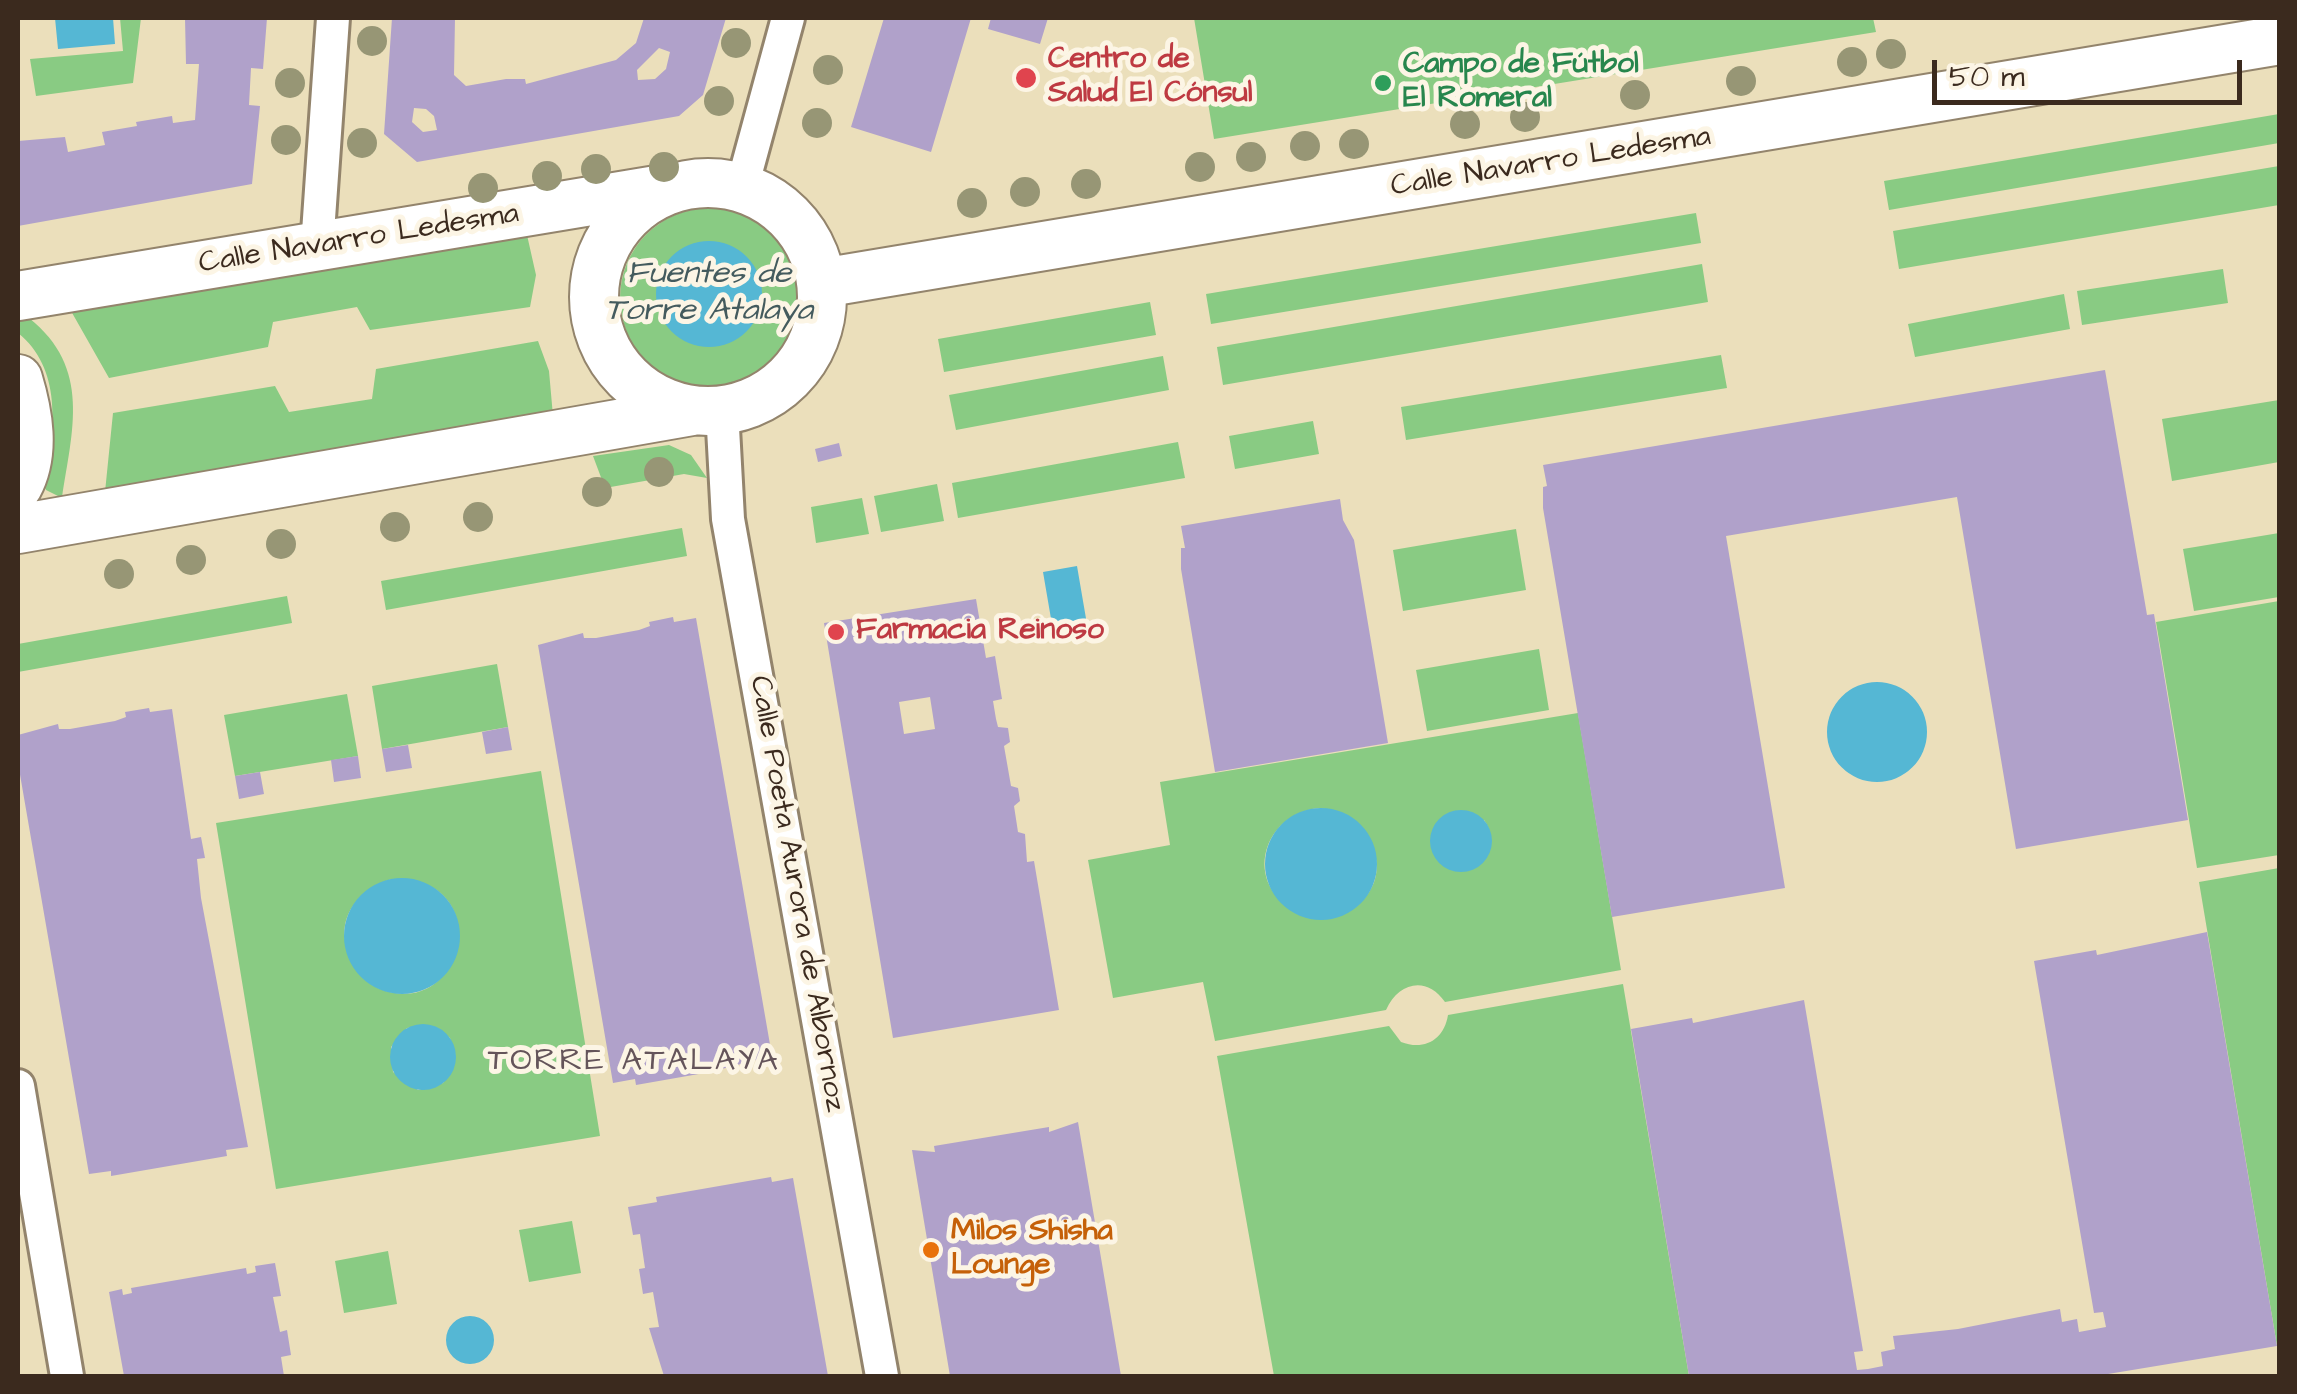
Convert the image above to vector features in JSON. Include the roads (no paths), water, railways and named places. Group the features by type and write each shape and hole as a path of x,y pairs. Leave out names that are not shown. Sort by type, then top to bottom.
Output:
{"main road":[{"name":"Calle Navarro Ledesma","path":"822,283 2280,40"},
{"name":"Calle Navarro Ledesma","path":"18,296 721,185"},
{"path":"18,529 707,410 771,394 809,353 824,302 822,283 806,236 779,206 721,185 661,192 620,224 596,271 592,307 600,336 620,371 651,397 707,410"},
{"path":"18,379 30,419 23,477 18,486"}],"street":[{"path":"317,246 333,18"},
{"path":"721,185 788,18"},
{"name":"Calle Poeta Aurora de Albornoz","path":"707,410 882,1376"},
{"path":"18,1086 67,1376"}],"water":[{"path":"55,18 113,18 115,44 58,49"},
{"name":"Fuentes de Torre Atalaya","path":"709,241 729,245 747,256 758,274 762,294 758,314 747,332 729,343 709,347 689,343 671,332 660,314 656,294 660,274 671,256 689,245"},
{"path":"1077,566 1089,636 1055,642 1043,572"},
{"path":"1877,682 1905,690 1919,704 1927,732 1919,760 1905,774 1877,782 1849,774 1835,760 1827,732 1835,704 1849,690"},
{"path":"1321,808 1342,813 1360,825 1372,843 1377,864 1372,885 1360,903 1342,915 1321,920 1300,915 1282,903 1270,885 1265,864 1270,843 1282,825 1300,813"},
{"path":"1461,810 1483,819 1492,841 1483,863 1461,872 1439,863 1430,841 1439,819"},
{"path":"402,878 424,883 443,895 455,914 460,936 455,958 443,977 424,989 402,994 380,989 361,977 349,958 344,936 349,914 361,895 380,883"},
{"path":"423,1024 446,1034 456,1057 446,1080 423,1090 400,1080 390,1057 400,1034"},
{"path":"470,1316 487,1323 494,1340 487,1357 470,1364 453,1357 446,1340 453,1323"}],"place":[{"name":"Centro de Salud El Cónsul","path":"1026,78"},
{"name":"Campo de Fútbol El Romeral","path":"1383,83"},
{"name":"Farmacia Reinoso","path":"836,632"},
{"name":"Milos Shisha Lounge","path":"931,1250"}],"district":[{"name":"TORRE ATALAYA","path":"634,1062"}]}
